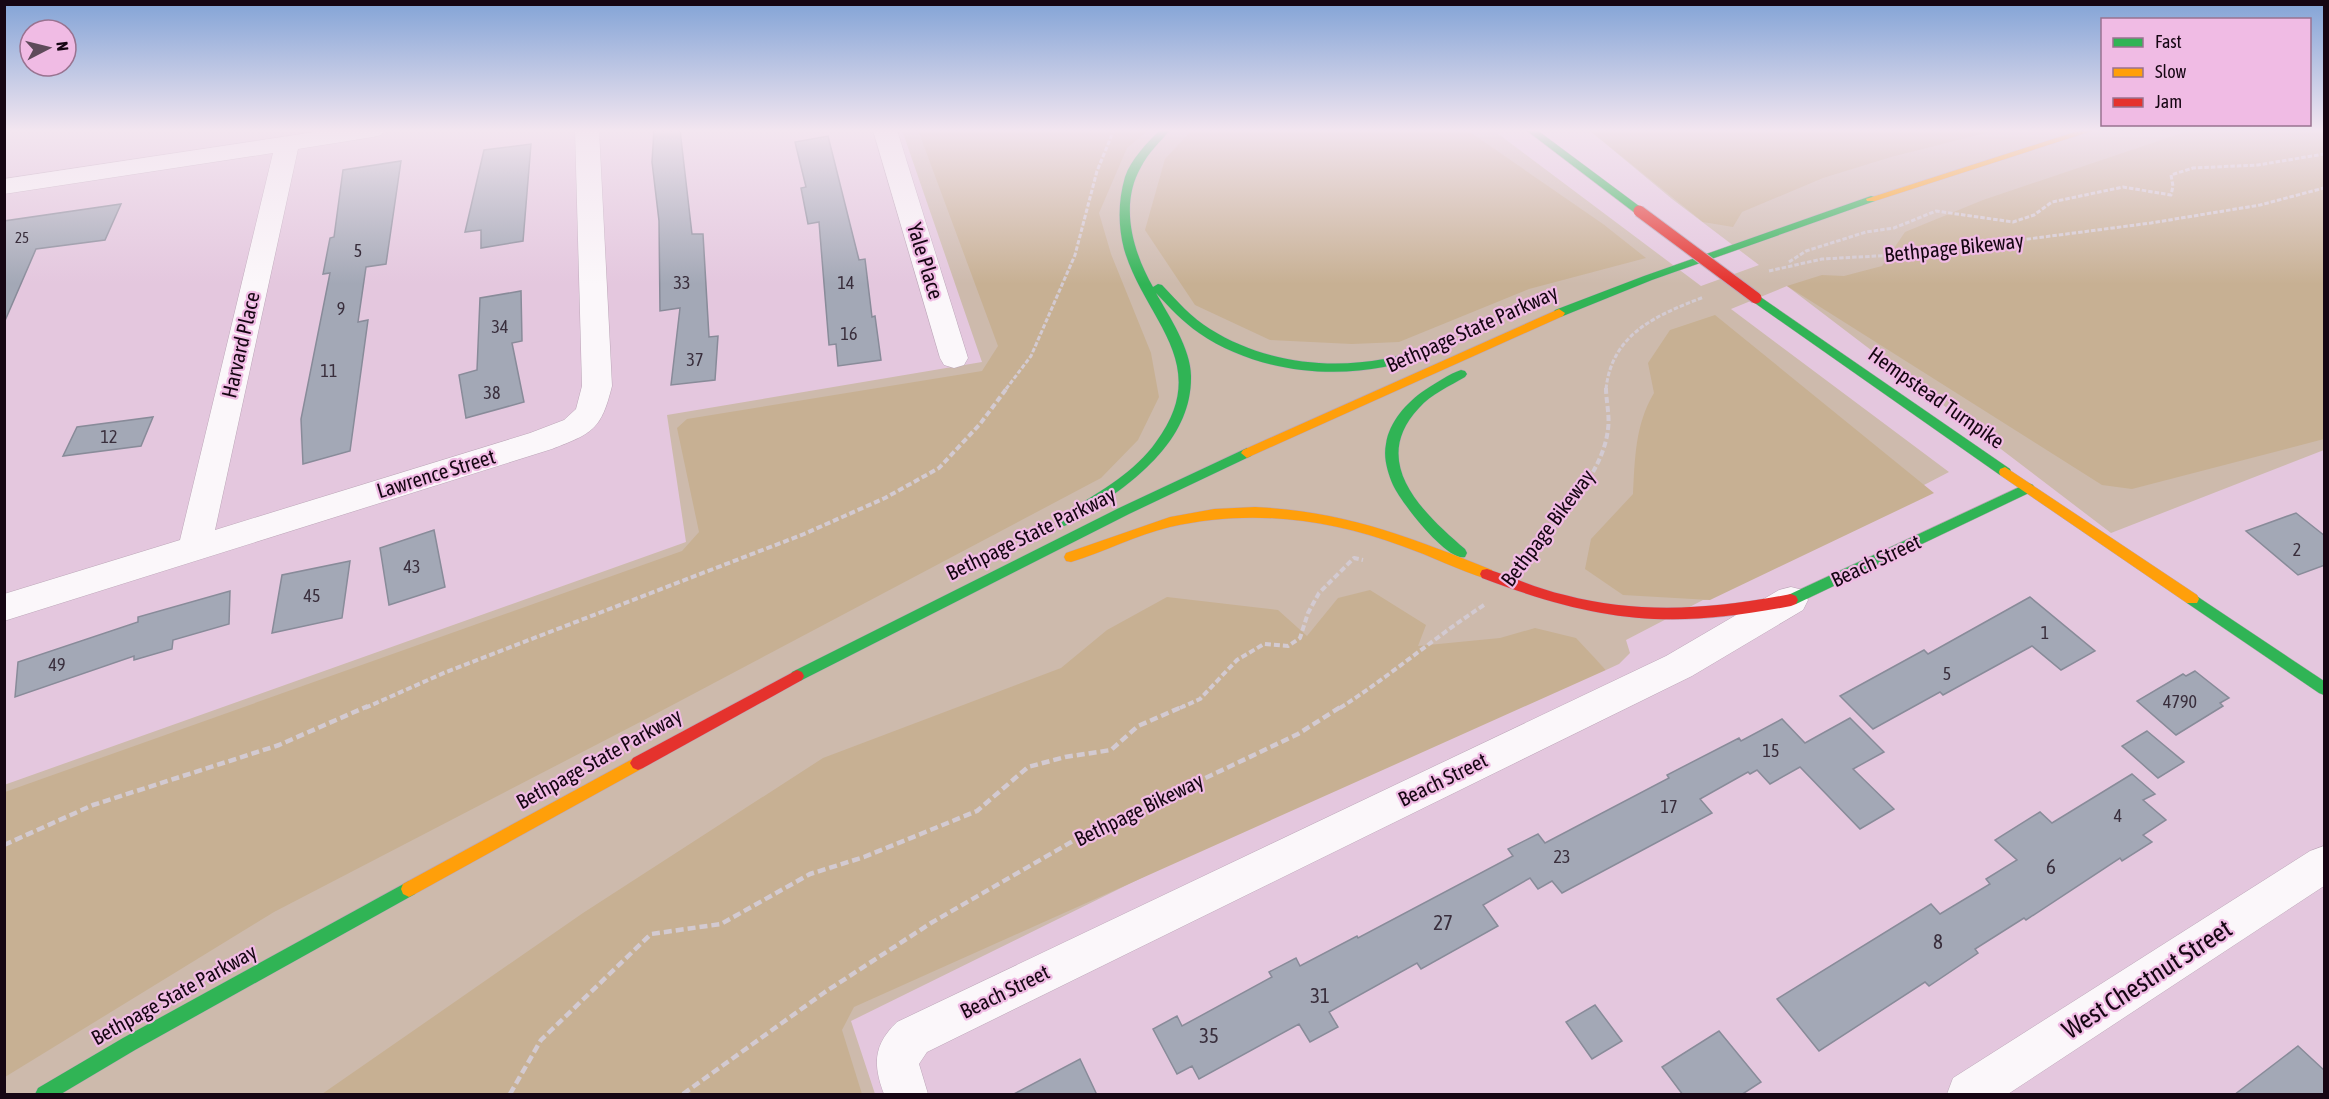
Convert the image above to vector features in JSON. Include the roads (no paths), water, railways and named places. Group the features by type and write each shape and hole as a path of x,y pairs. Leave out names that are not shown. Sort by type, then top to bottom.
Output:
{"main road":[{"path":"1051,529 1110,491 1146,461 1172,429 1185,397 1186,368 1176,340 1134,263 1124,234 1122,220 1126,188 1129,181"},
{"name":"Hempstead Turnpike","path":"1599,181 1756,298 2028,488 2319,678"},
{"name":"Bethpage State Parkway","path":"44,1095 129,1044 499,837 762,694 937,604 1241,456 1548,317 1704,256 1810,218 1927,181"},
{"path":"1134,263 1177,308 1205,331 1230,345 1275,360 1317,366 1357,366 1400,359 1548,317"},
{"path":"1480,569 1427,525 1404,497 1393,466 1392,451 1395,435 1409,409 1425,396 1548,317"},
{"name":"Beach Street","path":"1791,600 2028,488"},
{"path":"937,604 1151,527 1220,513 1253,512 1288,512 1366,526 1480,569 1509,583 1564,602 1624,613 1658,616 1724,615 1791,600"},
{"path":"937,604 1032,542"}],"street":[{"path":"4,187 41,181"},
{"name":"Harvard Place","path":"195,548 278,181"},
{"name":"Lawrence Street","path":"4,608 541,441 575,428 590,413 597,386 589,181"},
{"name":"Yale Place","path":"901,181 954,358"},
{"name":"Beach Street","path":"906,1095 896,1064 901,1047 912,1037 1679,666 1791,600"},
{"name":"West Chestnut Street","path":"1969,1095 2325,864"}]}
